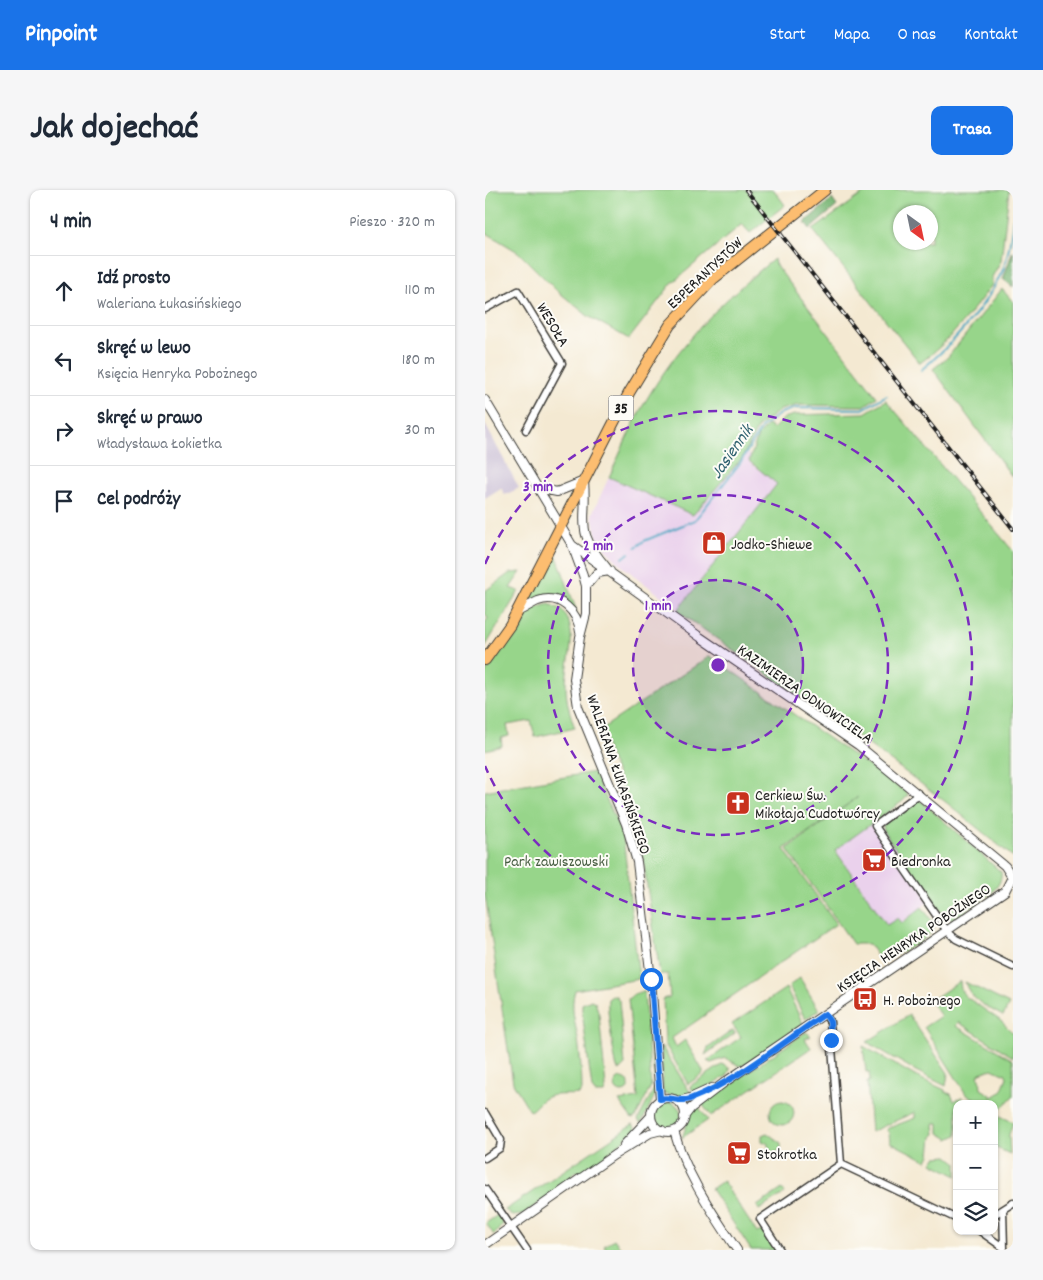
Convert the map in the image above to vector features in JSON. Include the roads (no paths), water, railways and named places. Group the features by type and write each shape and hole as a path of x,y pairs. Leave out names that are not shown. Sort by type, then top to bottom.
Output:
{"main road":[{"name":"ESPERANTYSTÓW","path":"485,660 517,612 629,393 670,325 718,274 825,190"}],"street":[{"name":"WESOŁA","path":"485,309 518,291 562,363 526,430"},
{"name":"WALERIANA ŁUKASIŃSKIEGO","path":"485,400 572,545 586,586 586,614 580,637 575,678 578,706 626,824 637,862 651,979 660,1099"},
{"path":"538,488 557,492 584,481 583,524 585,535 595,554 610,571"},
{"name":"KAZIMIERZA ODNOWICIELA","path":"572,545 593,562 610,571 700,637 858,745 1005,866 1013,877"},
{"path":"586,586 597,573 610,571"},
{"name":"WALERIANA ŁUKASIŃSKIEGO","path":"517,612 538,601 555,600 573,612 578,621 580,637"},
{"path":"919,794 875,826 947,931 956,939 1013,968"},
{"name":"KSIĘCIA HENRYKA POBOŻNEGO","path":"684,1117 691,1108 725,1082 1005,891 1013,877"},
{"path":"825,1014 830,1022 841,1164"},
{"name":"KSIĘCIA HENRYKA POBOŻNEGO","path":"677,1100 691,1098 725,1082"},
{"path":"485,1245 614,1155 650,1133 662,1130 674,1131 681,1125 684,1117 684,1109 677,1100 670,1098 660,1099 653,1105 651,1116 655,1126 662,1130"},
{"path":"485,1113 501,1140 500,1148 485,1158"},
{"path":"614,1155 651,1116"},
{"path":"674,1131 691,1177 737,1250"},
{"path":"841,1164 953,1217"},
{"path":"780,1250 759,1218 841,1164"},
{"path":"485,1189 512,1227 523,1249"},
{"path":"998,1213 1013,1203"},
{"path":"1003,1210 1004,1249"},
{"path":"985,1235 1004,1249"}],"waterway":[{"name":"Jasiennik","path":"921,370 944,350 966,326 995,286 1006,259 1013,219"},
{"name":"Jasiennik","path":"636,547 644,541 695,520 740,463 762,427 781,413 796,408 863,409 887,395"},
{"name":"Jasiennik","path":"623,558 629,553"}],"railway":[{"path":"746,190 1013,529"}],"place":[{"name":"Jodko-Shiewe","path":"714,543"},
{"name":"Cerkiew Św. Mikołaja Cudotwórcy","path":"738,803"},
{"name":"Biedronka","path":"874,860"},
{"name":"H. Pobożnego","path":"865,999"},
{"name":"Stokrotka","path":"739,1153"}],"park label":[{"name":"Park zawiszowski","path":"556,860"}]}
